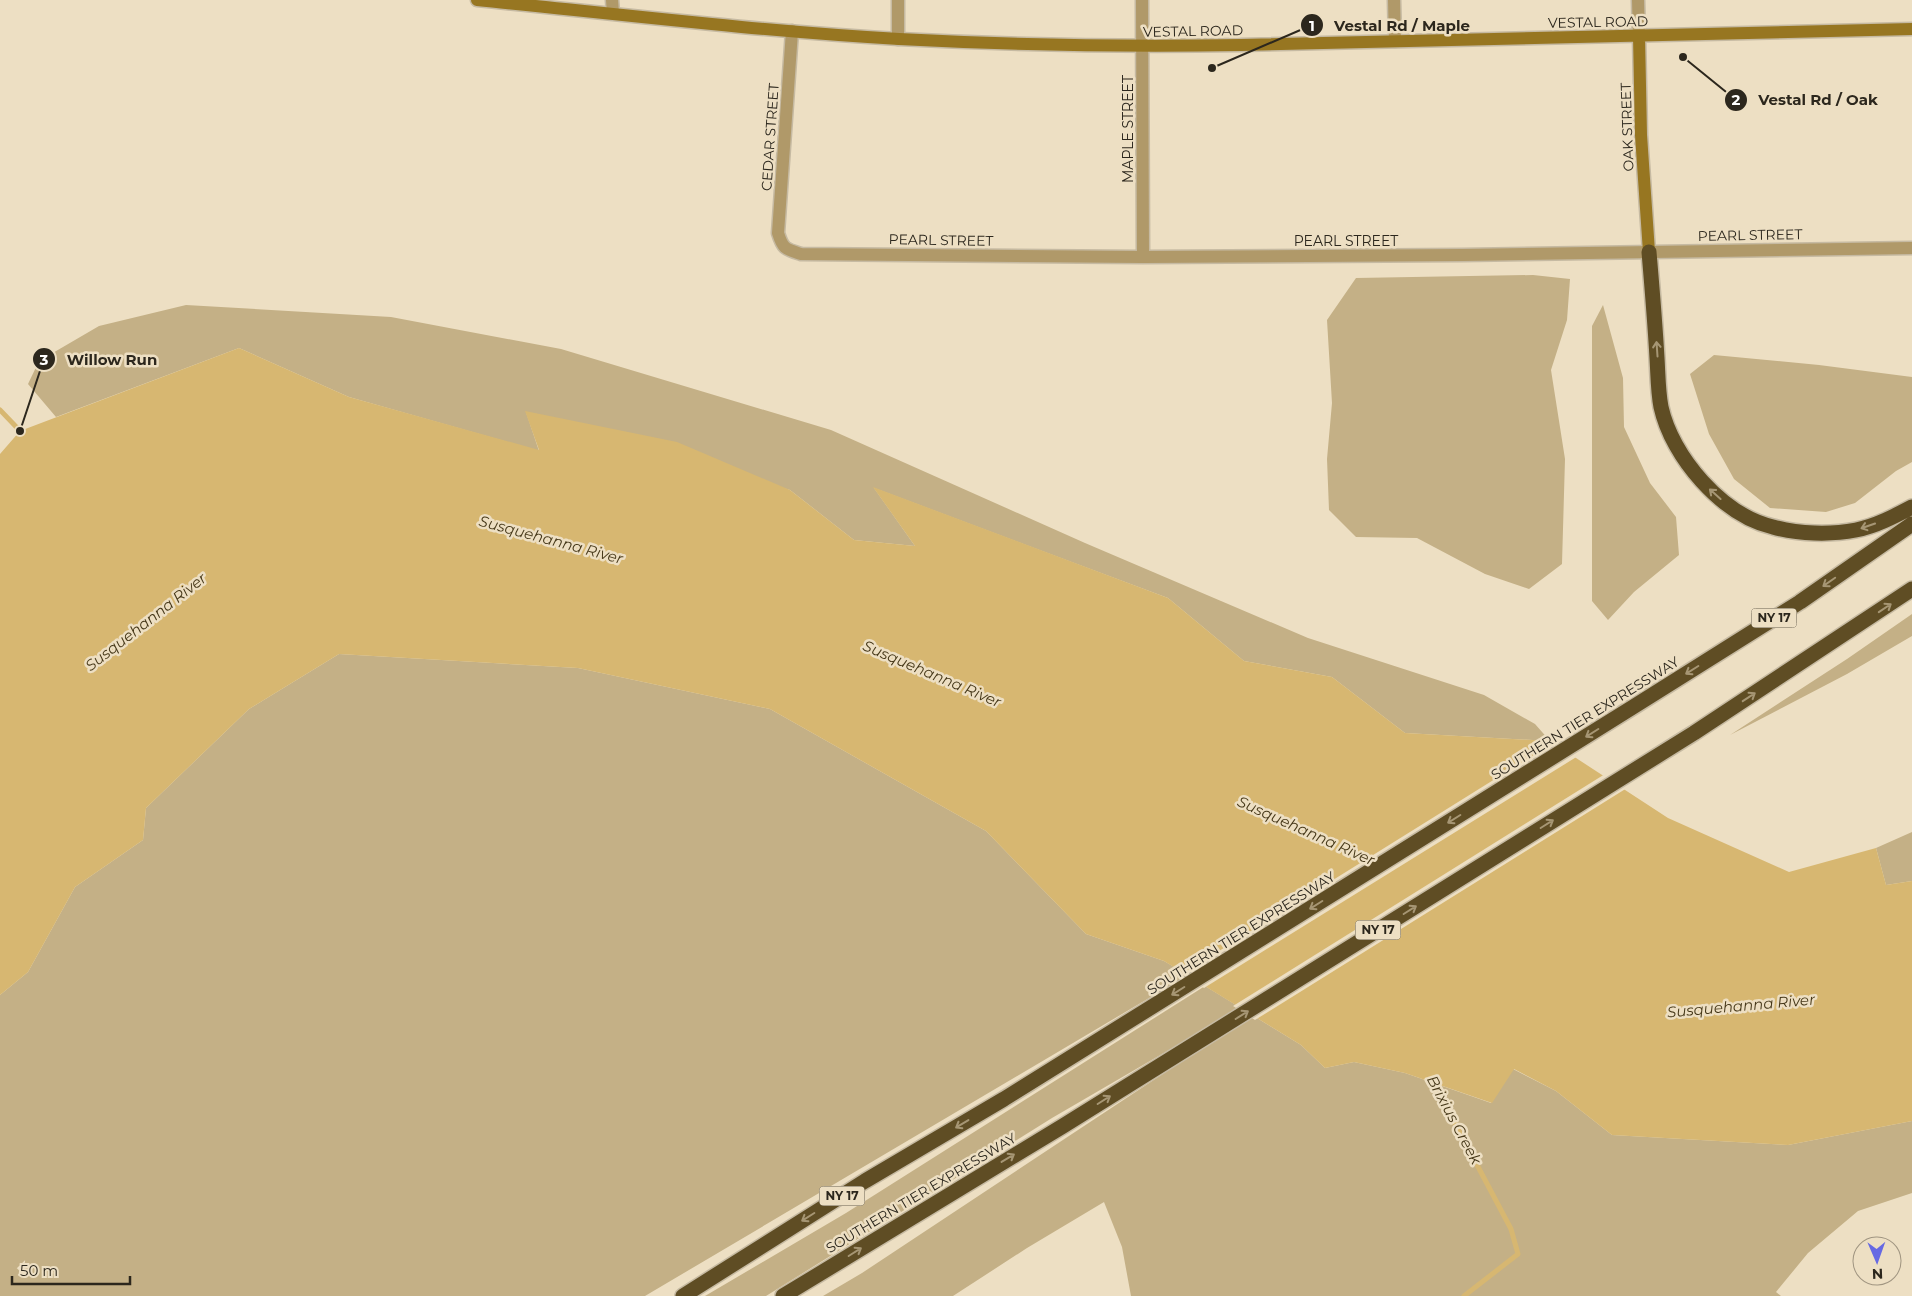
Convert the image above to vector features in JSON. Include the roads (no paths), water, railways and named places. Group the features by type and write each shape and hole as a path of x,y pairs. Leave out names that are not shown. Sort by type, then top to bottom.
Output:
{"highway":[{"path":"1649,252 1661,408 1676,448 1696,476 1720,499 1744,515 1771,527 1799,532 1858,530 1889,519 1912,507"},
{"name":"SOUTHERN TIER EXPRESSWAY","path":"683,1296 865,1181 1004,1099 1633,707 1800,602 1912,524"},
{"name":"SOUTHERN TIER EXPRESSWAY","path":"783,1296 1062,1126 1694,733 1912,589"}],"street":[{"name":"VESTAL ROAD","path":"477,0 792,31 1003,44 1143,46 1912,29"},
{"path":"612,0 613,13"},
{"path":"898,0 898,39"},
{"name":"MAPLE STREET","path":"1142,0 1143,257"},
{"path":"1394,0 1395,41"},
{"name":"OAK STREET","path":"1638,0 1641,136 1649,252"},
{"name":"CEDAR STREET","path":"782,245 778,233 792,31"},
{"name":"PEARL STREET","path":"782,245 787,250 801,254 1143,257 1463,255 1912,248"}],"water":[{"name":"Susquehanna River","path":"239,348 349,397 539,450 525,411 677,442 790,490 854,540 915,546 873,487 1168,598 1244,661 1332,677 1405,733 1550,741 1668,818 1789,872 1876,848 1886,885 1912,881 1912,1121 1788,1145 1612,1135 1556,1091 1514,1069 1492,1103 1405,1073 1354,1062 1325,1068 1301,1045 1164,961 1086,934 986,831 770,709 578,668 339,654 249,709 146,808 143,840 75,887 28,972 0,995 0,454 20,431"}],"waterway":[{"path":"0,410 24,435"},
{"name":"Brixius Creek","path":"1431,1078 1511,1229 1518,1254 1464,1296"}],"place":[{"name":"Vestal Rd / Oak","path":"1683,57"},
{"name":"Vestal Rd / Maple","path":"1212,68"},
{"name":"Willow Run","path":"20,431"}]}
